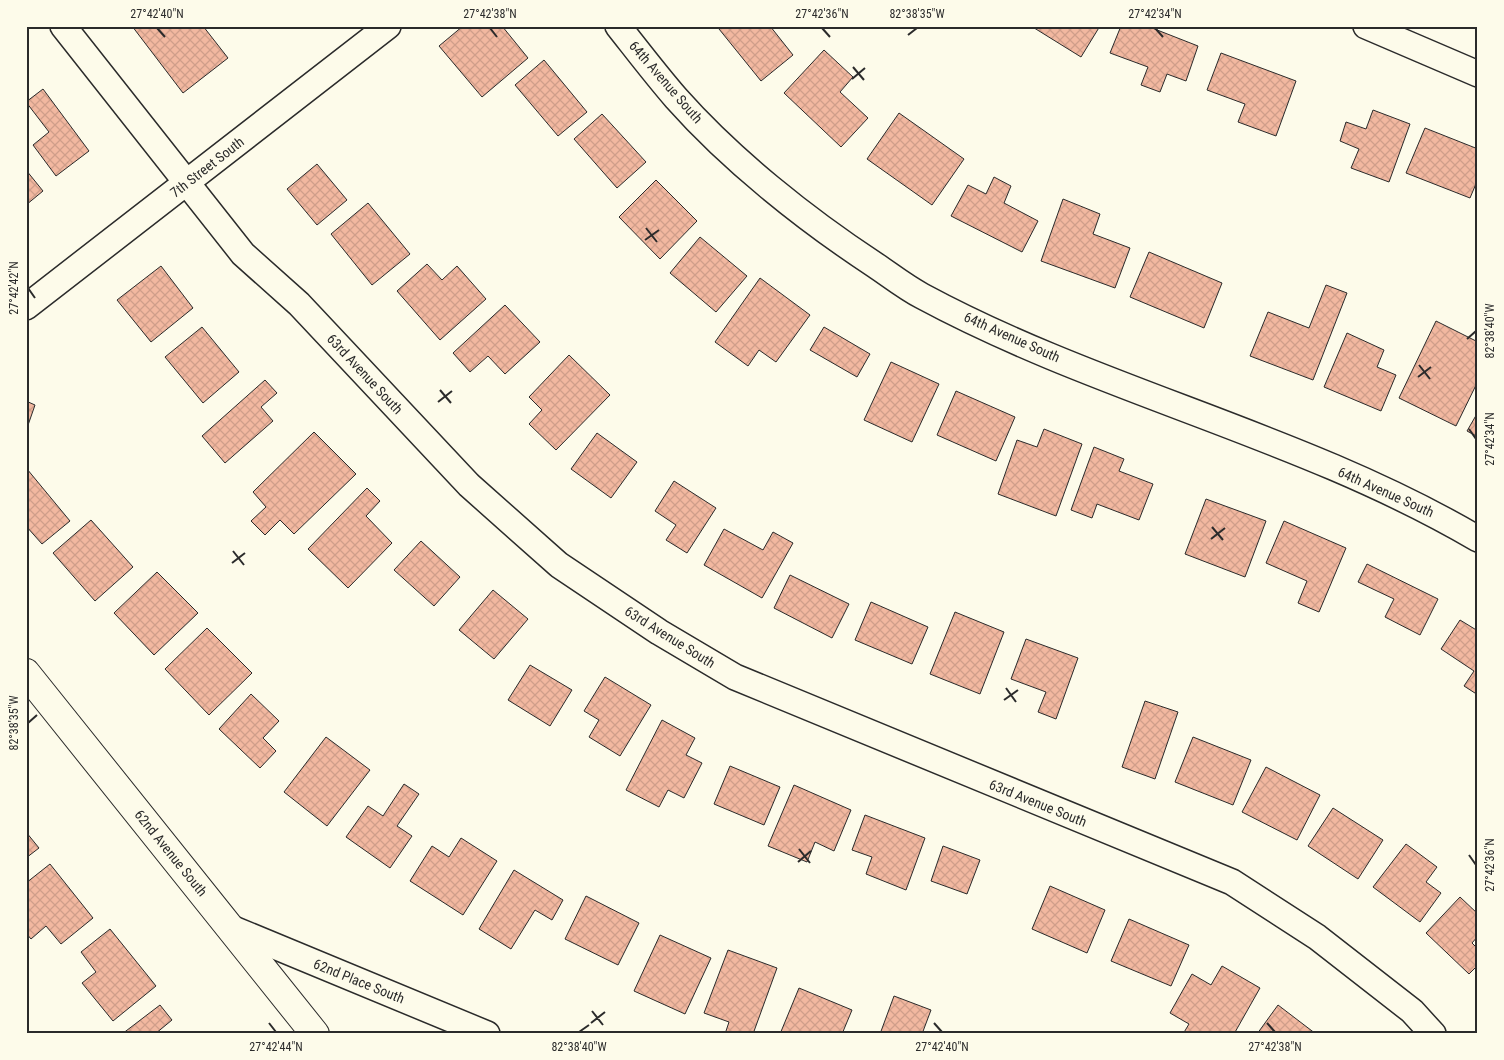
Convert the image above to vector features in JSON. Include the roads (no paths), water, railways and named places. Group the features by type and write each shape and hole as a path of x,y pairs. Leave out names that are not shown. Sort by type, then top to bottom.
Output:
{"street":[{"name":"63rd Avenue South","path":"63,26 243,254 306,311 469,485 567,570 658,632 735,678 1232,882 1317,936 1412,1011 1433,1034"},
{"name":"7th Street South","path":"26,307 388,26"},
{"name":"64th Avenue South","path":"618,26 677,99 752,172 830,236 920,295 1025,344 1300,454 1430,511 1478,539"},
{"path":"1380,29 1478,74"},
{"name":"62nd Avenue South","path":"26,673 315,1034"},
{"name":"62nd Place South","path":"231,928 487,1034"}]}
